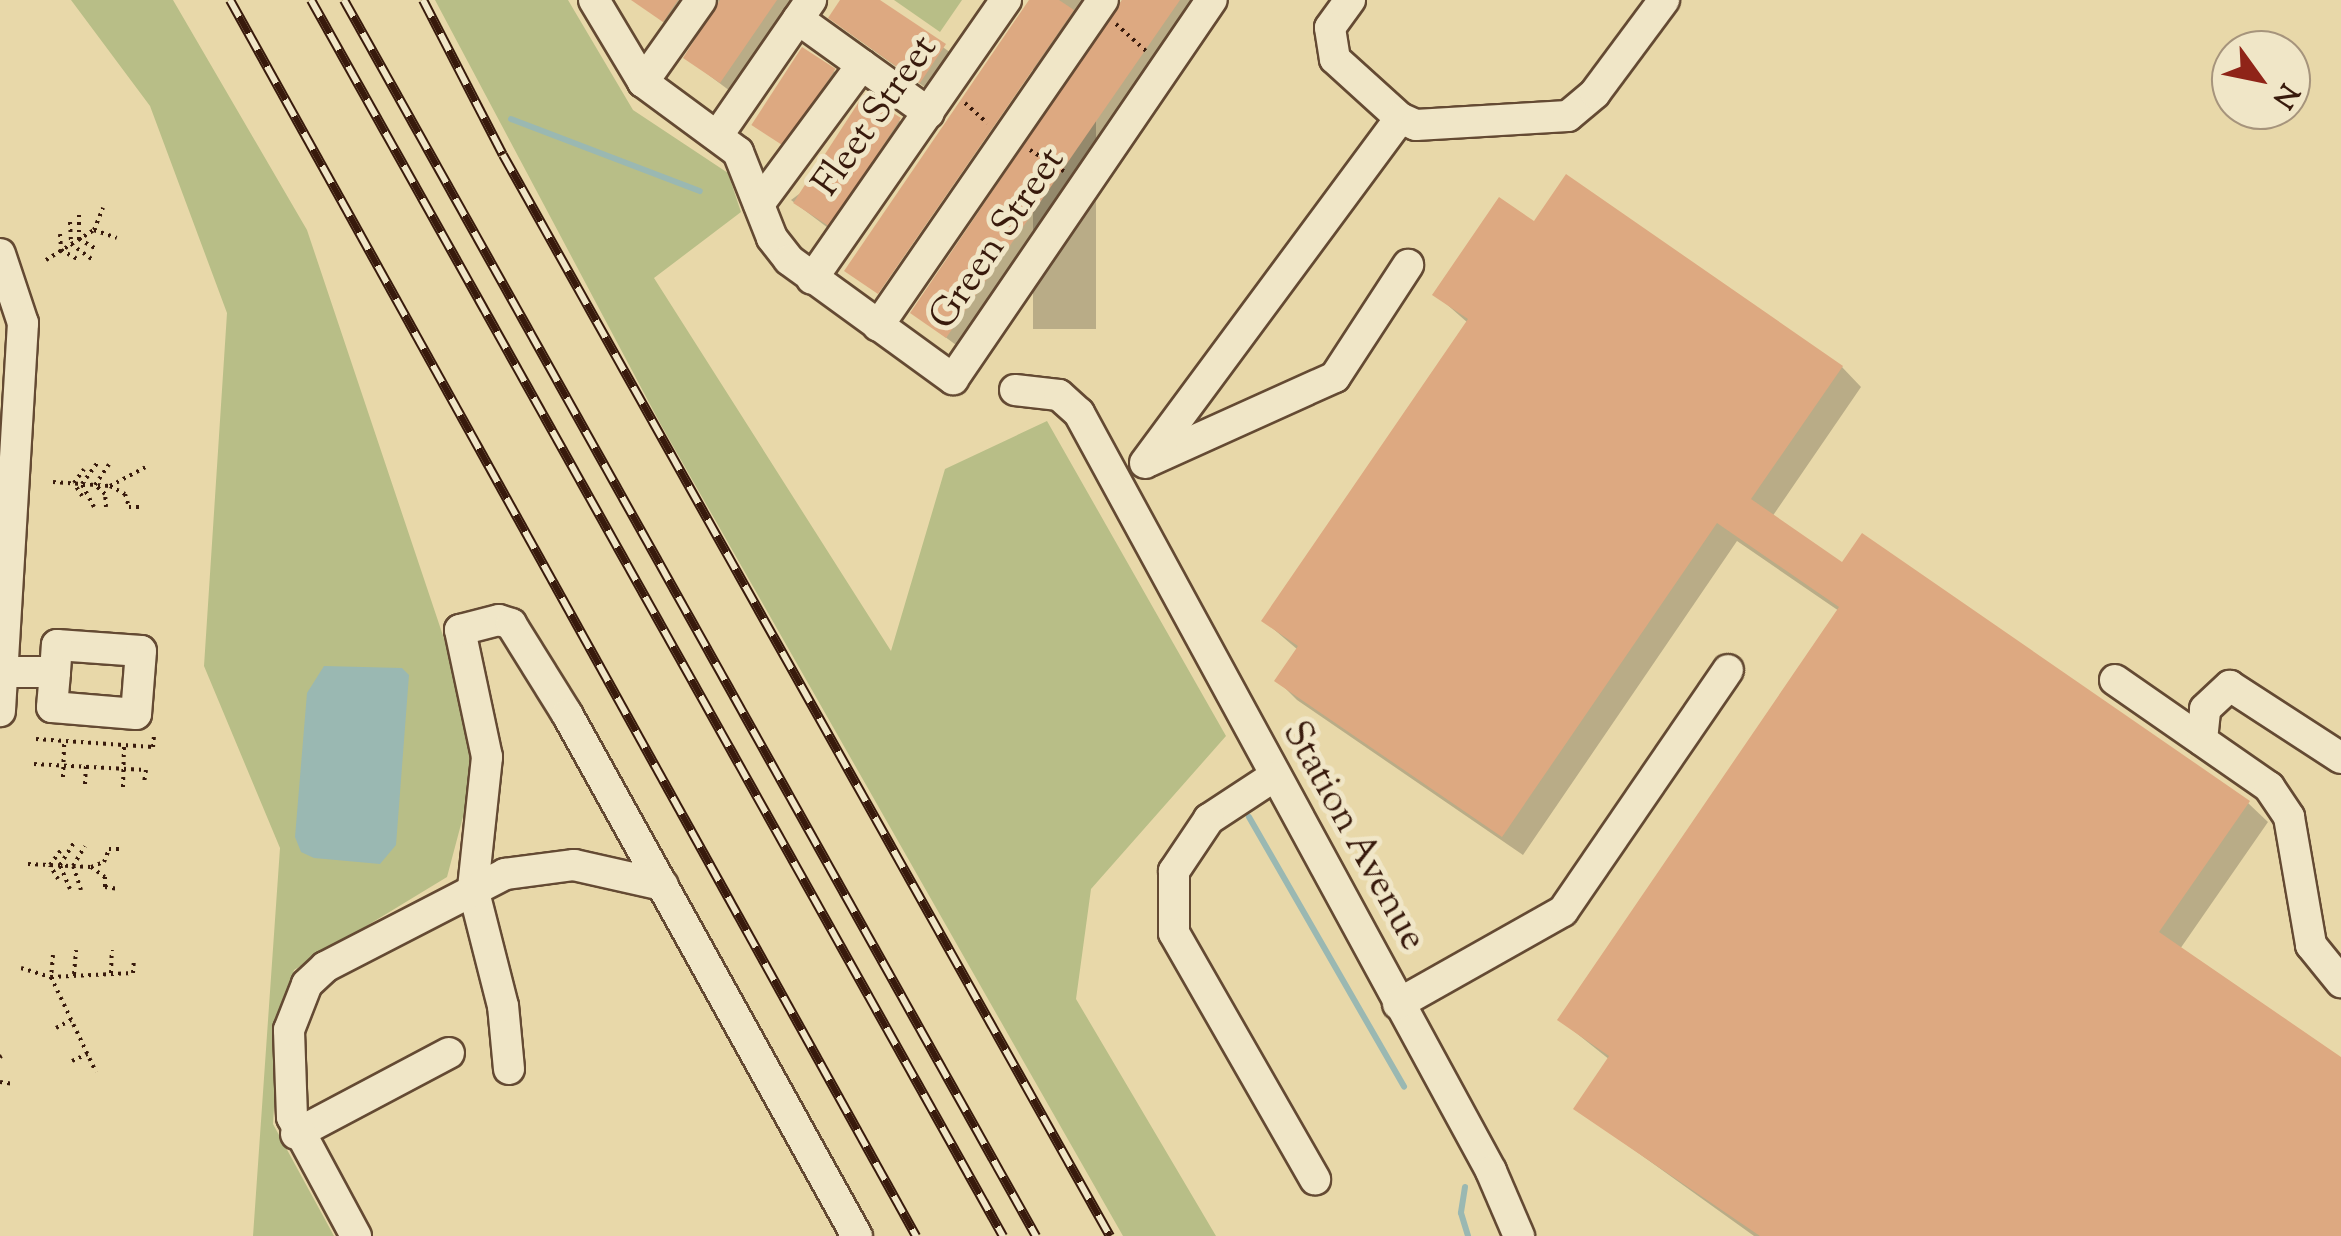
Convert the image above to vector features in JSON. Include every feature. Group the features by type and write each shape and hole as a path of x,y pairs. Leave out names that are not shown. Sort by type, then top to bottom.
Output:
{"street":[{"path":"644,82 700,0"},
{"name":"Fleet Street","path":"812,279 941,108 1006,0"},
{"name":"Green Street","path":"598,2 644,82 718,135 743,160 779,248 812,279 952,379 1212,0"},
{"path":"1350,0 1330,28 1334,58 1400,118 1416,124 1568,116 1595,93 1664,0"},
{"path":"878,326 1105,8"},
{"path":"718,135 804,10 862,65 941,108"},
{"path":"759,204 862,65"},
{"path":"1145,463 1400,118"},
{"path":"0,254 24,323 6,502 0,711"},
{"path":"1110,480 1335,377 1408,265"},
{"name":"Station Avenue","path":"1015,390 1059,395 1079,414 1110,480 1398,1004 1519,1236"},
{"path":"508,1069 502,1006 472,888 487,757 460,630 499,620 512,624 568,714 857,1236"},
{"path":"1398,1004 1563,911 1728,670"},
{"path":"2,672 55,672"},
{"path":"2115,680 2269,786 2289,818 2311,945 2341,982"},
{"path":"2202,740 2205,709 2230,686 2341,758"},
{"path":"1273,777 1209,819 1174,871 1174,934 1316,1179"},
{"path":"356,1236 296,1134 289,1030 307,984 325,967 472,888 532,867 574,866 663,885"},
{"path":"296,1134 449,1053"}],"path":[{"path":"1105,8 1149,54"},
{"path":"941,108 964,102 998,134"},
{"path":"1020,144 1068,174"},
{"path":"46,260 94,230 103,208"},
{"path":"79,215 79,239"},
{"path":"70,222 70,244"},
{"path":"94,230 118,238"},
{"path":"60,234 61,250"},
{"path":"79,239 98,250"},
{"path":"70,244 92,259"},
{"path":"61,250 76,259"},
{"path":"82,484 99,461"},
{"path":"95,485 109,464"},
{"path":"110,486 145,467"},
{"path":"74,483 84,468"},
{"path":"53,482 110,486 125,494 129,507 140,507"},
{"path":"74,483 82,496"},
{"path":"82,484 94,507"},
{"path":"95,485 106,494 106,506"},
{"path":"36,739 154,747 154,724"},
{"path":"63,778 64,743"},
{"path":"123,787 124,746"},
{"path":"34,764 146,770 144,782"},
{"path":"85,784 86,766"},
{"path":"60,866 76,841"},
{"path":"72,866 85,846"},
{"path":"28,864 91,867 104,862 109,849 122,848"},
{"path":"50,865 61,850"},
{"path":"50,865 58,879"},
{"path":"60,866 70,889"},
{"path":"72,866 81,890"},
{"path":"91,867 105,877 105,887 118,889"},
{"path":"74,974 76,950"},
{"path":"111,973 112,950"},
{"path":"54,954 51,976 96,1072"},
{"path":"21,968 51,976 133,973 134,960"},
{"path":"56,1028 71,1020"},
{"path":"72,1061 87,1054"},
{"path":"0,1082 14,1084"}],"green space":[{"path":"71,0 173,0 307,230 481,749 447,877 294,970 278,1041 273,1124 334,1236 253,1236 280,848 204,666 227,313 150,106"},
{"path":"435,0 568,0 633,110 728,173 741,212 654,278 891,651 945,469 1047,421 1226,736 1091,889 1076,999 1216,1236 1123,1236 661,425"},
{"path":"894,0 962,0 940,32"}],"water":[{"path":"324,666 402,668 409,675 396,845 380,864 314,858 301,852 295,837 307,693"}],"building":[{"path":"631,0 678,0 663,22"},
{"path":"720,0 777,0 720,83 683,58"},
{"path":"840,0 880,0 946,44 920,83 828,18"},
{"path":"1029,0 1059,0 1074,10 878,294 844,271"},
{"path":"1122,0 1180,0 946,338 910,313"},
{"path":"802,47 836,69 785,147 751,125"},
{"path":"864,94 901,118 830,227 793,203"},
{"path":"1566,174 1843,366 1751,499 1842,562 1862,533 2250,801 2159,932 2341,1057 2341,1236 1760,1236 1573,1109 1609,1056 1557,1020 1839,607 1717,523 1502,837 1274,681 1298,646 1261,621 1468,319 1432,295 1499,197 1534,221"}],"waterway":[{"path":"511,119 700,191"},
{"path":"1249,817 1404,1087"},
{"path":"1465,1187 1461,1213 1468,1236"}],"railway":[{"path":"230,0 916,1236"},
{"path":"311,0 1003,1236"},
{"path":"344,0 1036,1236"},
{"path":"423,0 503,155 1110,1236"}]}
